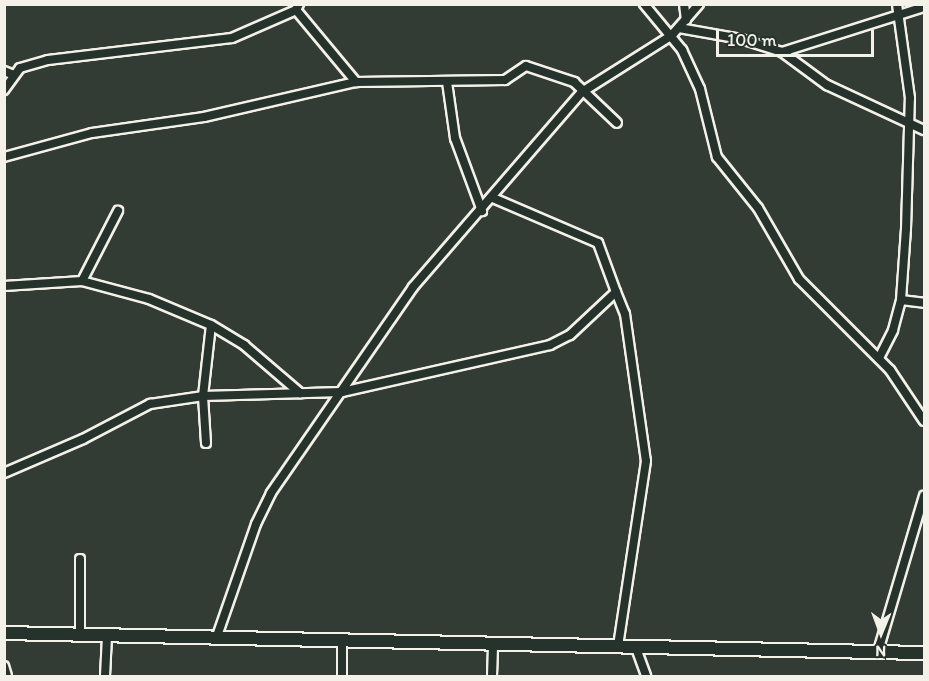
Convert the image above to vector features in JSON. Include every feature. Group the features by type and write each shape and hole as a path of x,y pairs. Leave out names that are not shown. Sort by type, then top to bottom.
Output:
{"main road":[{"path":"4,633 924,653"}],"street":[{"path":"644,4 676,32 700,89 717,157 759,208 799,279 879,358 924,421"},
{"path":"684,4 686,20"},
{"path":"216,639 256,524 271,493 299,447 342,392 413,287 482,211 582,92 676,32 699,4"},
{"path":"879,358 888,344 901,300 909,78 897,16 897,4"},
{"path":"782,52 924,7"},
{"path":"4,90 20,68 48,60 232,38 297,8 356,82"},
{"path":"676,32 741,39 782,52 827,85 909,126 924,130"},
{"path":"4,157 92,132 204,117 356,82 505,80 520,68 536,66 574,82 617,123"},
{"path":"4,71 14,75"},
{"path":"447,82 455,138 482,211"},
{"path":"493,198 598,243 625,314 646,461 618,647"},
{"path":"82,281 118,211"},
{"path":"4,286 82,281 149,299 211,325 270,364 300,393"},
{"path":"4,473 83,439 150,404 203,396 342,392 550,345 570,335 616,292"},
{"path":"901,300 924,303"},
{"path":"206,443 203,396 211,325"},
{"path":"878,651 924,496"},
{"path":"80,559 80,634"},
{"path":"105,676 107,636"},
{"path":"342,641 342,676"},
{"path":"492,676 493,645"},
{"path":"636,648 646,676"},
{"path":"4,666 7,676"}]}
